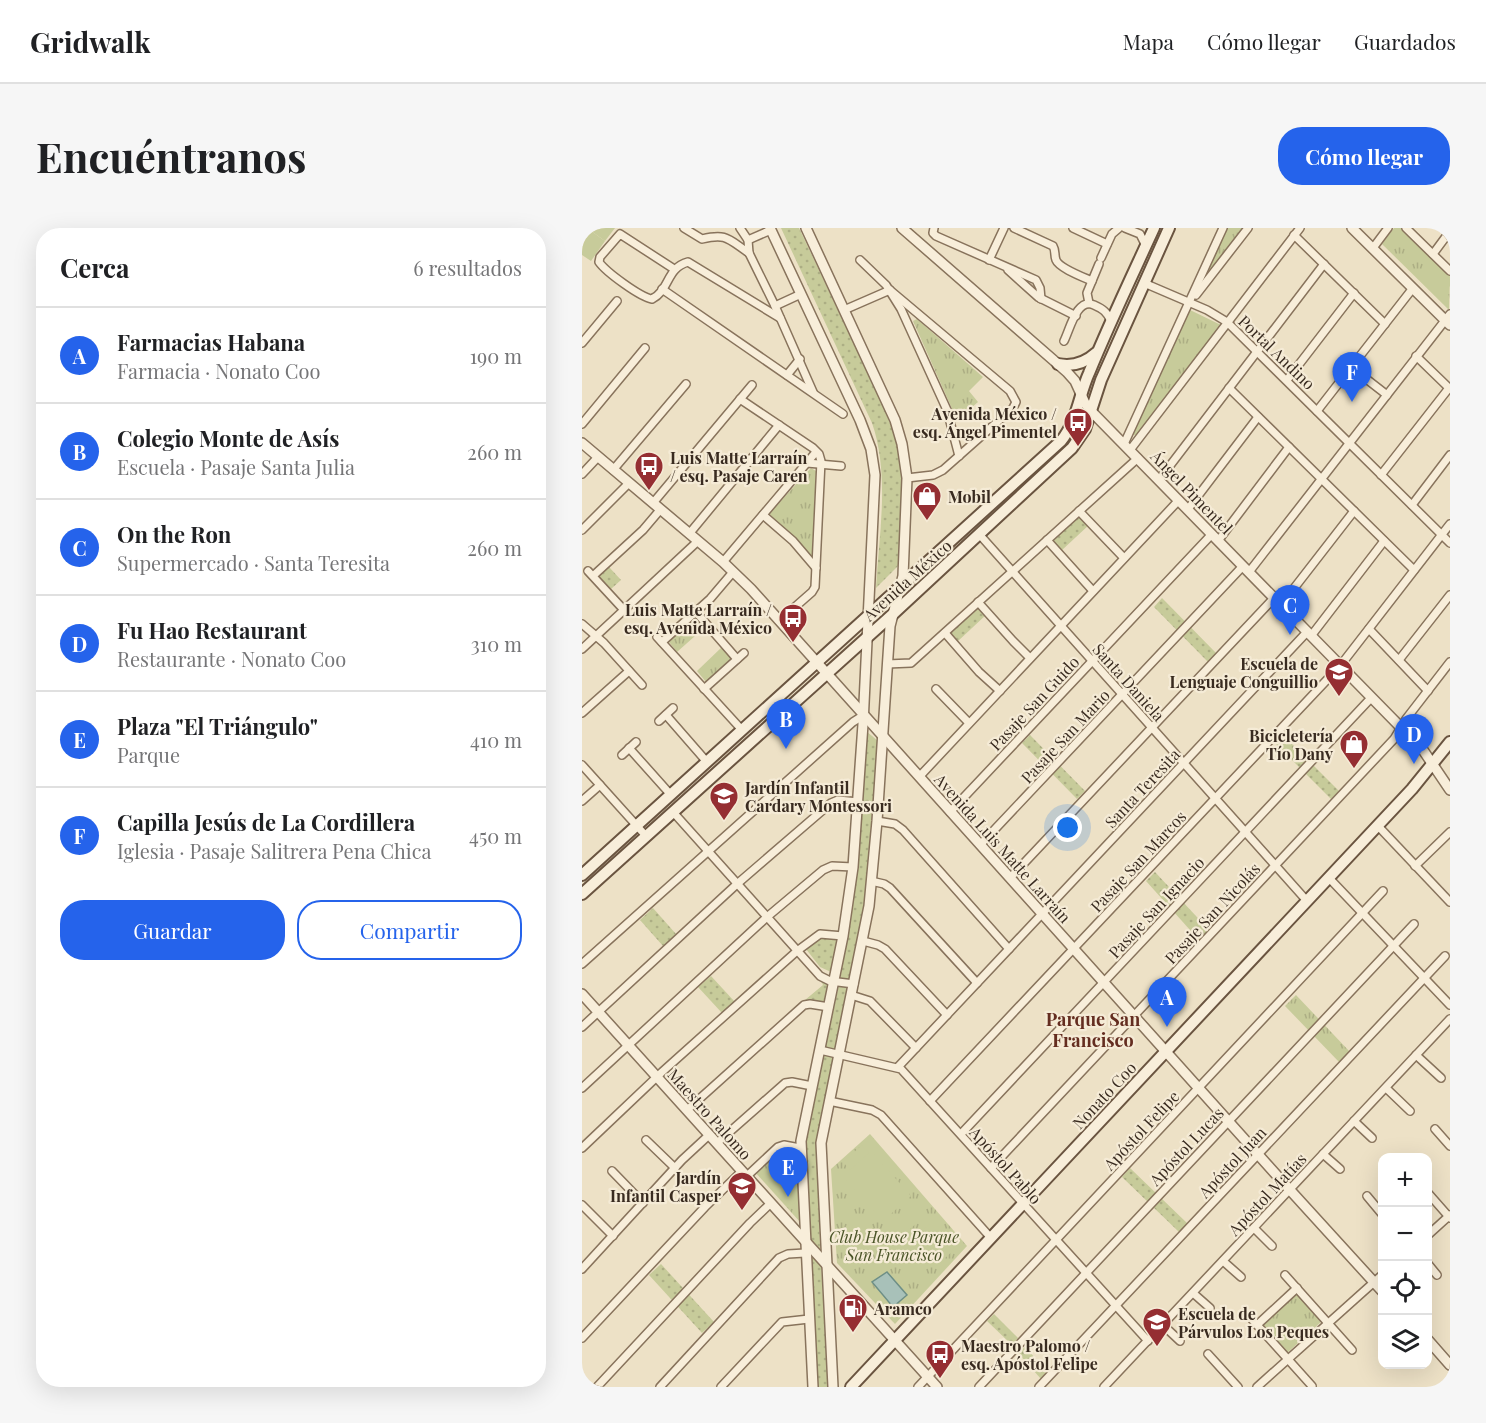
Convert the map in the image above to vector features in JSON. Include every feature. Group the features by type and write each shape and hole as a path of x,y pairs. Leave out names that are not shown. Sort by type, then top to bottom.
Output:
{"main road":[{"name":"Avenida México","path":"582,875 1061,441 1071,427 1081,393 1098,350 1153,228"},
{"name":"Avenida México","path":"582,894 1072,448 1085,429 1101,380 1169,228"},
{"path":"1058,364 1071,365 1083,362 1098,350"},
{"name":"Nonato Coo","path":"851,1387 1329,878 1450,742"}],"street":[{"path":"684,228 702,239 719,235 749,253"},
{"path":"728,239 739,228 748,240 749,253 800,359 813,393"},
{"path":"806,228 895,420 902,444 907,478 903,576 892,614 871,881 854,984 821,1143 833,1387"},
{"name":"Ángel Pimentel","path":"902,228 1072,376 1091,411 1423,750 1450,790"},
{"path":"934,228 933,233 936,236 1036,280 1040,288 1041,299"},
{"path":"989,260 1004,228"},
{"path":"1014,228 1053,246 1055,259 1059,265 1092,281"},
{"path":"1073,228 1107,244"},
{"path":"1089,303 1087,293 1107,244 1114,231 1119,228"},
{"path":"1125,228 1140,234 1146,246"},
{"path":"1140,234 1153,228"},
{"path":"1127,447 1223,228"},
{"path":"1189,303 1248,228"},
{"path":"1127,447 1300,228"},
{"path":"1352,228 1448,320"},
{"path":"1373,248 1388,228"},
{"path":"1406,228 1450,271"},
{"path":"748,240 771,229 860,420 873,455 875,497 864,716 852,867 843,936 801,1134 800,1148 813,1387"},
{"path":"1433,254 1450,231"},
{"path":"674,269 620,234 600,257 601,266 647,298 656,297 674,269 688,262 780,318"},
{"path":"1294,235 1385,324"},
{"path":"860,260 891,290 1010,392 1016,402 1013,408 936,474 907,478"},
{"path":"1159,480 1324,264"},
{"path":"1004,266 1041,299 1076,316"},
{"name":"Portal Andino","path":"1144,283 1214,313 1227,322 1450,543"},
{"path":"1317,411 1413,288"},
{"path":"662,289 843,414"},
{"path":"844,310 891,290"},
{"path":"891,290 947,410 959,456"},
{"path":"1287,380 1354,293"},
{"path":"760,307 801,294"},
{"path":"582,343 617,301"},
{"path":"1105,309 1120,302"},
{"path":"1064,341 1081,307 1089,303 1105,309 1112,321"},
{"name":"Pasaje San Mario","path":"980,845 1123,694 1246,569 1448,320"},
{"path":"582,424 645,348"},
{"path":"1382,475 1449,389 1416,357"},
{"path":"787,375 800,359"},
{"path":"1351,367 1387,395"},
{"path":"613,470 686,384"},
{"path":"624,610 591,573 640,533 657,507 752,385"},
{"path":"1229,388 1414,570"},
{"path":"740,399 779,425 820,457 814,589 779,621"},
{"path":"1188,509 1258,417"},
{"path":"689,534 779,425"},
{"name":"Avenida Luis Matte Larraín","path":"582,444 733,572 1378,1285"},
{"name":"Pasaje San Guido","path":"950,812 1092,661 1215,537 1289,447"},
{"path":"723,562 816,452"},
{"path":"1412,505 1450,455"},
{"path":"582,474 598,457"},
{"path":"887,664 909,664 1138,458"},
{"path":"807,463 841,466"},
{"path":"582,530 629,483"},
{"path":"919,777 1179,500"},
{"path":"1079,511 1124,558"},
{"path":"1010,878 1152,727 1278,602 1354,511"},
{"path":"763,515 793,541 816,568"},
{"name":"Pasaje San Marcos","path":"930,1101 1340,666 1450,524"},
{"name":"Santa Daniela","path":"979,534 1307,901"},
{"path":"1047,540 1093,591"},
{"name":"Santa Teresita","path":"898,1067 1184,763 1309,634 1384,541"},
{"path":"582,649 698,542"},
{"path":"733,572 696,612 659,640 742,730"},
{"path":"1399,660 1450,595"},
{"path":"978,602 1030,658"},
{"path":"696,612 737,659"},
{"path":"582,624 604,643 642,685"},
{"path":"1369,629 1428,690"},
{"path":"945,633 979,672 1000,691"},
{"path":"704,689 744,653"},
{"name":"Pasaje San Nicolás","path":"991,1168 1394,739 1450,662"},
{"path":"582,713 629,671"},
{"path":"936,689 969,723"},
{"path":"847,697 855,696 865,690"},
{"name":"Pasaje San Ignacio","path":"961,1134 1371,698"},
{"path":"659,722 673,708"},
{"path":"666,715 707,762"},
{"path":"582,964 707,850 853,722 864,716"},
{"path":"622,755 636,742"},
{"path":"628,748 671,795"},
{"path":"582,765 646,836"},
{"path":"582,801 600,785"},
{"path":"582,1027 737,884 833,802 838,800 858,802"},
{"path":"673,812 820,976 834,982 854,984"},
{"path":"877,821 895,824 903,830 1009,949"},
{"path":"1377,826 1449,898"},
{"path":"1415,866 1450,832"},
{"path":"582,1088 767,917 826,868 852,867"},
{"path":"1329,878 1450,1005"},
{"path":"871,881 890,888 977,983"},
{"name":"Apóstol Felipe","path":"918,1387 1383,891"},
{"name":"Apóstol Lucas","path":"979,1387 1414,924"},
{"path":"582,1148 797,951 820,934 843,936"},
{"path":"862,941 885,949 947,1016"},
{"name":"Apóstol Juan","path":"1039,1387 1445,956"},
{"name":"Maestro Palomo","path":"582,994 937,1387"},
{"path":"851,995 868,999 873,1003 916,1048"},
{"path":"687,1110 804,1005 829,1007"},
{"name":"Apóstol Matías","path":"1104,1387 1449,1022"},
{"path":"820,1050 898,1067"},
{"path":"1416,1055 1441,1078"},
{"name":"Apóstol Pablo","path":"898,1067 1148,1341"},
{"path":"717,1143 784,1083 812,1086"},
{"path":"1386,1088 1410,1111"},
{"path":"829,1101 872,1110 881,1115 991,1238"},
{"path":"1354,1121 1372,1138"},
{"path":"1435,1129 1450,1146"},
{"path":"582,1268 709,1135"},
{"path":"646,1140 675,1168"},
{"path":"582,1338 705,1207 744,1173 778,1147 784,1145 800,1148"},
{"path":"1323,1154 1340,1169"},
{"path":"612,1171 643,1203"},
{"path":"1367,1196 1378,1208"},
{"path":"1432,1197 1450,1216 1432,1232"},
{"path":"597,1387 742,1231 771,1203"},
{"path":"582,1205 613,1236"},
{"path":"1254,1228 1272,1246"},
{"path":"660,1387 779,1258 785,1255 805,1253"},
{"path":"1223,1260 1241,1277"},
{"path":"1432,1269 1437,1275"},
{"path":"1285,1275 1352,1350"},
{"path":"1257,1387 1378,1279"},
{"path":"1257,1325 1297,1288"},
{"path":"1193,1293 1210,1308"},
{"path":"1249,1316 1312,1386"},
{"path":"721,1387 782,1322 809,1319"},
{"path":"1163,1325 1180,1341"},
{"path":"1432,1345 1450,1365"},
{"path":"1208,1354 1238,1387"}],"green space":[{"path":"582,228 587,228 605,241 591,261 582,255"},
{"path":"587,228 615,228 605,241"},
{"path":"781,228 799,228 882,403 896,439 902,475 899,565 876,588 882,484 881,463 872,423"},
{"path":"1226,228 1243,228 1203,280"},
{"path":"1394,228 1403,228 1450,274 1449,310 1382,244"},
{"path":"1433,260 1450,279 1450,286 1440,295 1419,274"},
{"path":"1188,309 1223,326 1136,436 1133,434"},
{"path":"917,319 983,377 969,391 978,402 957,420 913,321"},
{"path":"811,468 816,471 812,557 796,539 768,515"},
{"path":"1077,514 1090,524 1061,551 1051,540"},
{"path":"609,567 621,580 611,589 599,576"},
{"path":"1162,598 1217,654 1209,663 1154,607"},
{"path":"977,606 987,614 957,642 950,632"},
{"path":"695,618 704,628 677,652 669,642"},
{"path":"723,646 734,657 706,682 697,671"},
{"path":"866,731 878,741 863,919 817,1135 820,1247 828,1387 817,1387 804,1151 841,975 850,913"},
{"path":"1030,735 1085,791 1077,799 1022,743"},
{"path":"1283,735 1339,791 1331,799 1275,743"},
{"path":"1155,872 1209,930 1199,940 1146,881"},
{"path":"653,908 676,934 663,946 640,920"},
{"path":"823,935 838,937 831,972 820,967 806,949"},
{"path":"711,976 735,1002 722,1013 698,987"},
{"path":"821,981 829,983 825,1003 805,1000 823,985"},
{"path":"1296,995 1351,1053 1340,1063 1285,1006"},
{"name":"Club House Parque San Francisco","path":"870,1134 967,1246 895,1324 837,1263 831,1169"},
{"path":"862,1145 869,1153 850,1170 843,1162"},
{"path":"779,1149 797,1150 800,1222 754,1171"},
{"path":"874,1154 911,1196 883,1221 846,1180"},
{"path":"1130,1168 1188,1224 1180,1233 1122,1177"},
{"path":"917,1202 927,1214 902,1236 891,1224"},
{"path":"931,1223 939,1231 918,1249 911,1240"},
{"path":"948,1240 955,1249 935,1267 928,1258"},
{"path":"661,1264 714,1322 702,1333 649,1275"},
{"path":"1296,1292 1322,1321 1287,1353 1260,1324"},
{"path":"994,1314 1018,1338 1012,1345 987,1321"},
{"path":"1025,1347 1048,1372 1041,1379 1018,1353"}],"water":[{"path":"887,1272 907,1295 893,1307 872,1282"}],"place":[{"name":"Capilla Jesús de La Cordillera","path":"1352,402"},
{"name":"Avenida México / esq. Ángel Pimentel","path":"1078,448"},
{"name":"Luis Matte Larraín / esq. Pasaje Caren","path":"649,492"},
{"name":"Mobil","path":"927,522"},
{"name":"On the Ron","path":"1290,635"},
{"name":"Luis Matte Larraín / esq. Avenida México","path":"793,644"},
{"name":"Escuela de Lenguaje Conguillio","path":"1339,698"},
{"name":"Colegio Monte de Asís","path":"786,749"},
{"name":"Fu Hao Restaurant","path":"1414,764"},
{"name":"Bicicletería Tío Dany","path":"1354,770"},
{"name":"Jardín Infantil Cardary Montessori","path":"724,822"},
{"name":"Farmacias Habana","path":"1167,1027"},
{"name":"Plaza \"El Triángulo\"","path":"788,1197"},
{"name":"Jardín Infantil Casper","path":"742,1212"},
{"name":"Aramco","path":"853,1334"},
{"name":"Escuela de Párvulos Los Peques","path":"1157,1348"},
{"name":"Maestro Palomo / esq. Apóstol Felipe","path":"940,1380"}],"district":[{"name":"Parque San Francisco","path":"1093,1029"}]}
